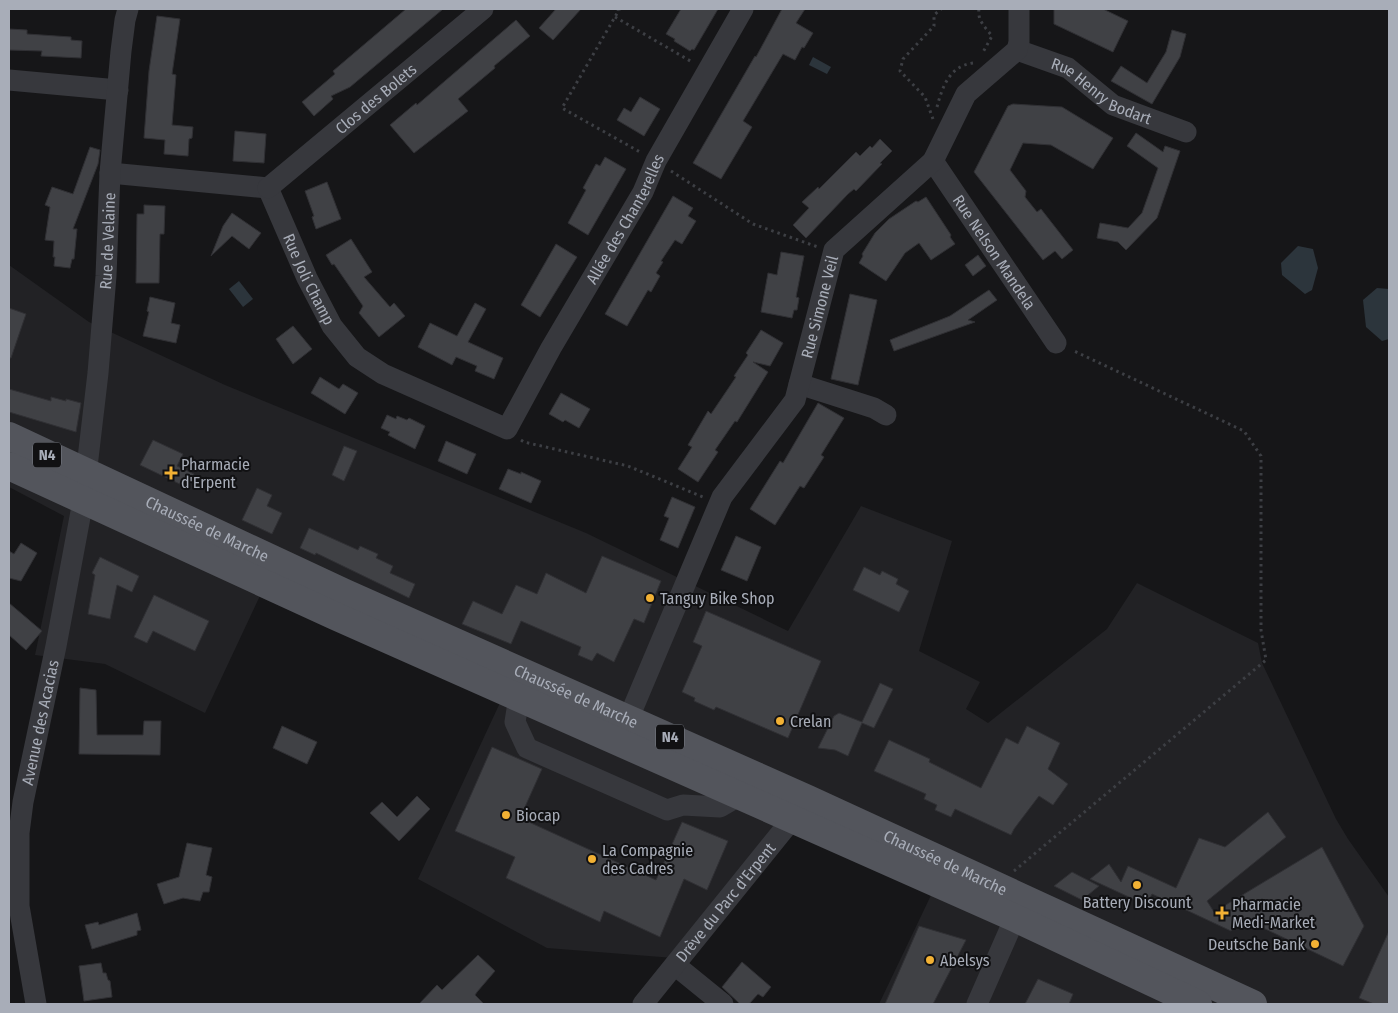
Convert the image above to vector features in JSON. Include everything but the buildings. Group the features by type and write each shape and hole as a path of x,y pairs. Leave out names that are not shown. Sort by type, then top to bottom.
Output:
{"main road":[{"name":"Chaussée de Marche","path":"9,436 344,593 624,730 1019,908 1253,1004"},
{"name":"Chaussée de Marche","path":"9,466 335,616 519,697 624,730 739,796 801,810 996,886 1019,908 1198,1004"}],"street":[{"name":"Rue de Velaine","path":"86,473 98,373 106,276 110,173 120,51 128,9"},
{"name":"Clos des Bolets","path":"268,188 483,9"},
{"name":"Allée des Chanterelles","path":"507,429 551,348 643,192 656,161 743,9"},
{"path":"1017,50 1019,42 1019,9"},
{"name":"Rue Henry Bodart","path":"1017,50 1068,68 1113,105 1186,132"},
{"name":"Rue Simone Veil","path":"624,730 722,498 794,400 834,250 936,155 966,94 1017,50"},
{"path":"9,80 118,90"},
{"name":"Rue Nelson Mandela","path":"936,155 1056,343"},
{"path":"110,173 268,188"},
{"name":"Rue Joli Champ","path":"268,188 307,278 332,326 357,357 383,374 507,429"},
{"path":"799,384 874,408 886,416"},
{"name":"Avenue des Acacias","path":"36,1004 19,906 19,833 23,802 56,646 83,501 86,473"},
{"path":"519,697 514,722 527,748 667,810 683,805 720,807 739,796"},
{"name":"Drève du Parc d'Erpent","path":"643,1004 801,810"},
{"path":"977,1004 1019,908"},
{"path":"674,965 723,1004"}],"path":[{"path":"617,9 619,10 562,108 656,161 753,224 817,247 834,250"},
{"path":"936,155 932,116 925,97 900,71 903,59 934,26 934,15 941,9"},
{"path":"979,9 978,14 981,22 992,36 982,54"},
{"path":"615,17 707,71"},
{"path":"932,116 937,108 943,86 954,72 967,64 976,63"},
{"path":"996,886 1266,660 1261,630 1261,456 1244,431 1056,343"},
{"path":"507,429 524,442 628,466 720,504"}],"shaded area":[{"path":"813,57 831,67 827,74 809,65"},
{"path":"1298,246 1313,249 1318,268 1312,290 1305,294 1282,275 1281,263"},
{"path":"9,265 89,322 225,385 586,533 788,631 861,506 952,541 919,651 980,682 966,709 988,723 1107,629 1137,583 1258,643 1262,663 1336,819 1389,897 1389,1004 879,1004 934,889 784,822 674,958 547,948 418,879 505,692 265,585 205,713 105,664 35,655 64,516 9,487"},
{"path":"239,281 253,299 243,307 229,289"},
{"path":"1377,288 1389,289 1389,339 1382,341 1366,327 1363,300"}],"place":[{"name":"Pharmacie d'Erpent","path":"171,473"},
{"name":"Tanguy Bike Shop","path":"650,598"},
{"name":"Crelan","path":"780,721"},
{"name":"Biocap","path":"506,815"},
{"name":"La Compagnie des Cadres","path":"592,859"},
{"name":"Battery Discount","path":"1137,885"},
{"name":"Pharmacie Medi-Market","path":"1222,913"},
{"name":"Deutsche Bank","path":"1315,944"},
{"name":"Abelsys","path":"930,960"}]}
